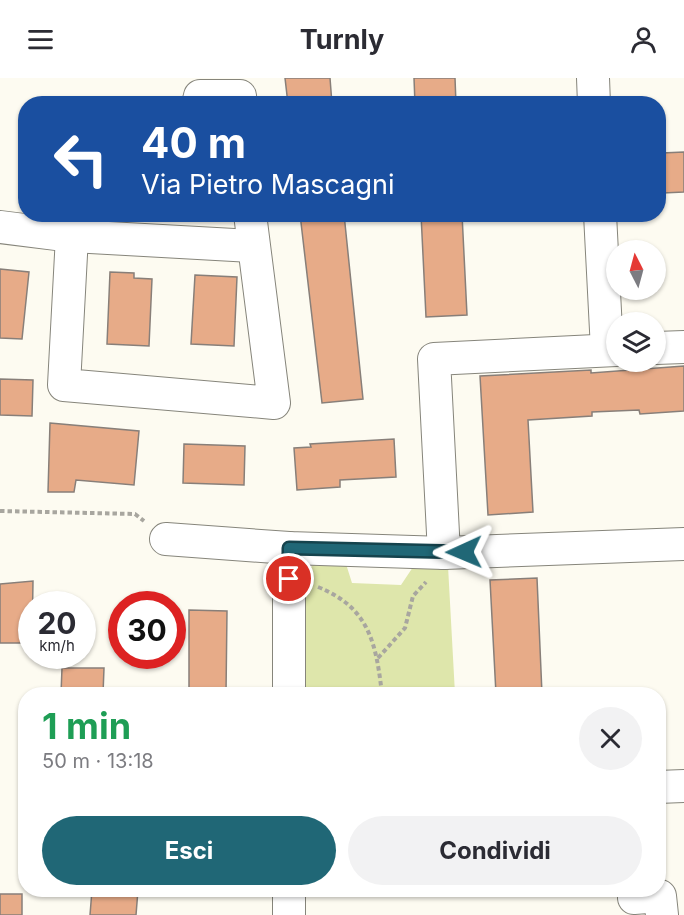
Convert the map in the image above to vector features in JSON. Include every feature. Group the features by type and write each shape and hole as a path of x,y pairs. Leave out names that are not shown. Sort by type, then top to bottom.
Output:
{"street":[{"path":"593,78 594,96"},
{"path":"200,96 240,96"},
{"path":"72,236 64,386 274,403 250,222"},
{"path":"601,222 609,312"},
{"path":"0,227 72,236 171,228 252,246"},
{"path":"666,348 684,347"},
{"path":"444,553 434,359 606,350"},
{"path":"166,539 289,564 444,553 684,544"},
{"path":"289,564 289,687"},
{"path":"666,787 684,786"},
{"path":"289,897 289,915"},
{"path":"634,901 655,897"},
{"path":"660,897 662,915"}],"path":[{"path":"0,511 135,514 166,539"},
{"path":"378,658 405,628 413,596 428,579 448,566 444,553"},
{"path":"289,564 322,589 349,603 367,625 378,658 380,687"}],"green space":[{"path":"314,564 346,564 352,583 401,585 413,567 448,566 455,687 301,687 300,580"}],"building":[{"path":"285,78 330,78 331,96 287,96"},
{"path":"414,78 455,78 456,96 415,96"},
{"path":"684,152 684,192 666,193 666,153"},
{"path":"301,222 345,222 363,399 322,403"},
{"path":"421,222 462,222 467,315 426,317"},
{"path":"0,269 29,272 22,339 0,338"},
{"path":"110,272 134,273 134,278 152,279 149,346 107,344"},
{"path":"195,275 237,277 234,346 191,344"},
{"path":"684,366 684,411 640,414 639,410 592,412 592,416 528,420 533,512 488,515 480,376 591,370 591,373 666,372 666,367"},
{"path":"0,379 33,380 32,416 0,415"},
{"path":"50,423 139,431 134,485 76,480 74,492 48,492"},
{"path":"394,439 396,477 340,480 340,487 297,490 294,448 311,447 310,444"},
{"path":"184,444 245,446 244,485 183,483"},
{"path":"537,578 542,687 496,687 490,580"},
{"path":"33,581 33,591 18,591 18,643 0,643 0,584"},
{"path":"189,610 227,611 226,687 189,687"},
{"path":"104,668 103,687 61,687 62,669"},
{"path":"0,894 18,894 18,897 22,897 22,915 0,915"},
{"path":"91,897 137,897 136,915 90,915"}],"route":[{"path":"289,579 289,548 464,552"}]}
